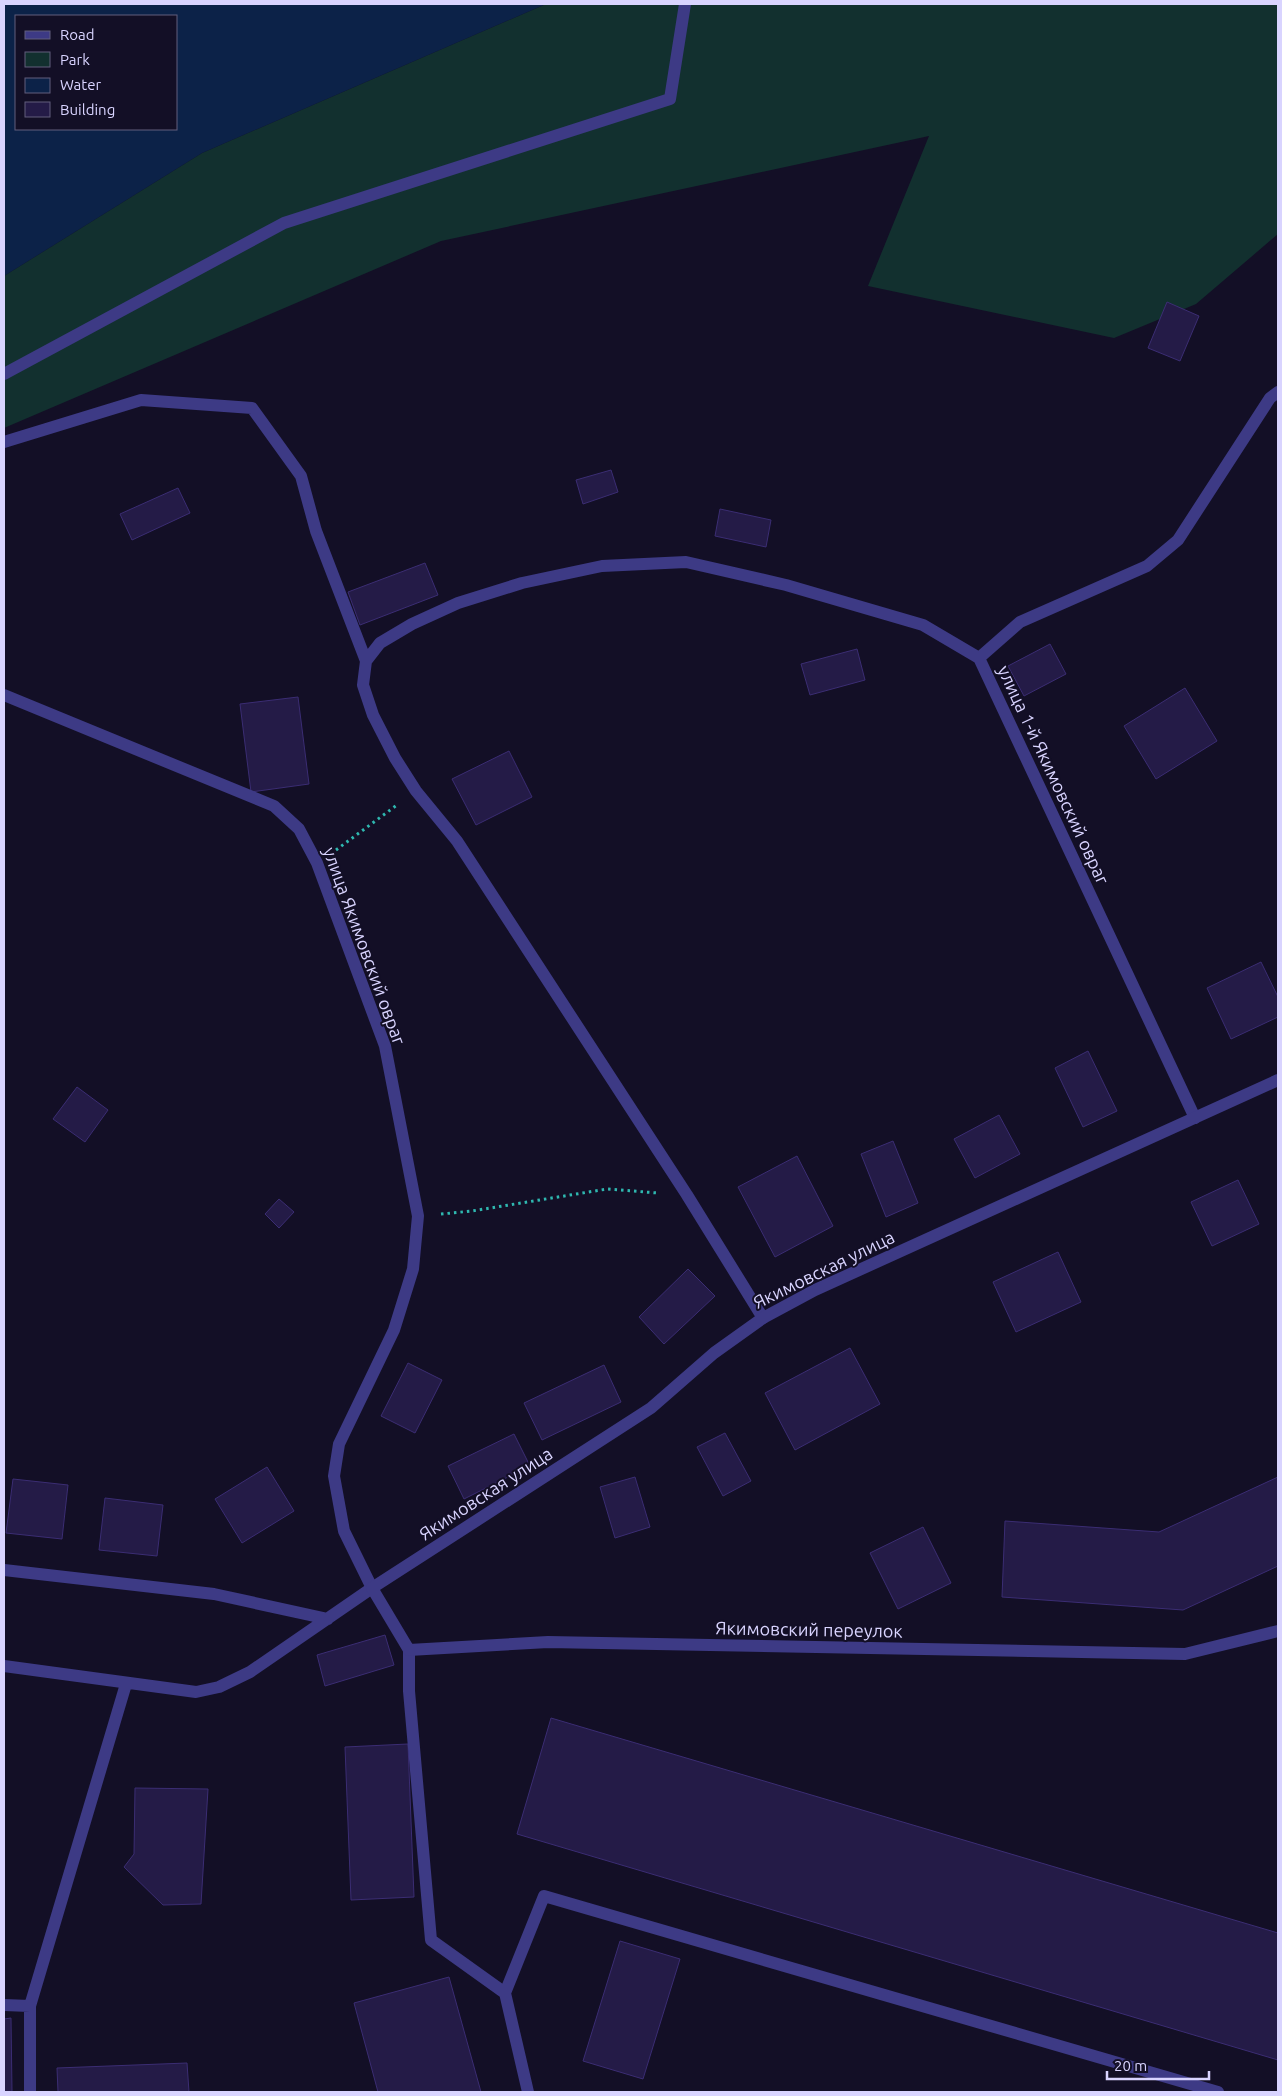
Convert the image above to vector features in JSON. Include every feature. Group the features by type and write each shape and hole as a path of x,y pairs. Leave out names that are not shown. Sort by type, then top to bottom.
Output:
{"street":[{"path":"4,374 284,223 670,99 685,4"},
{"name":"улица 1-й Якимовский овраг","path":"1195,1118 979,658 1020,622 1147,566 1178,540 1270,398 1278,392"},
{"path":"4,442 141,400 252,408 301,476 316,531 366,661 363,685 373,715 395,758 416,791 457,840 687,1194 763,1318"},
{"path":"366,661 380,643 412,624 458,603 522,583 602,566 686,562 786,585 923,625 979,658"},
{"name":"улица Якимовский овраг","path":"4,695 274,806 299,829 317,863 385,1046 418,1216 413,1268 394,1330 339,1444 334,1476 344,1531 372,1588"},
{"name":"Якимовская улица","path":"4,1666 196,1692 219,1687 250,1672 372,1588 651,1408 714,1353 763,1318 815,1290 1278,1080"},
{"path":"4,1570 214,1594 328,1620"},
{"path":"372,1588 409,1650 409,1691 431,1940 505,1993"},
{"name":"Якимовский переулок","path":"409,1650 548,1642 1185,1654 1278,1631"},
{"path":"30,2092 30,2006 126,1684"},
{"path":"528,2092 505,1993 544,1896 1218,2092"},
{"path":"4,2005 30,2006"}],"path":[{"path":"317,863 416,791"},
{"path":"418,1216 472,1211 607,1189 687,1194"}],"green space":[{"path":"546,4 1278,4 1278,234 1196,304 1114,338 868,286 929,136 441,241 4,428 4,276 202,153"}],"water":[{"path":"4,4 546,4 202,153 4,276"}],"building":[{"path":"1167,302 1199,316 1180,361 1148,348"},
{"path":"611,470 618,492 583,504 576,480"},
{"path":"178,488 190,513 132,540 120,514"},
{"path":"720,509 771,520 766,547 715,536"},
{"path":"425,563 438,595 360,625 348,592"},
{"path":"1050,644 1066,674 1024,696 1008,666"},
{"path":"857,649 865,680 810,695 801,664"},
{"path":"1185,688 1217,741 1156,779 1124,726"},
{"path":"298,697 309,784 251,792 240,704"},
{"path":"509,751 532,797 476,825 452,779"},
{"path":"1261,962 1278,997 1278,1017 1231,1039 1207,988"},
{"path":"1088,1051 1117,1111 1083,1127 1055,1068"},
{"path":"77,1087 108,1110 85,1142 53,1119"},
{"path":"999,1115 1020,1154 975,1178 954,1139"},
{"path":"893,1141 918,1203 886,1217 861,1154"},
{"path":"797,1156 833,1226 775,1257 738,1187"},
{"path":"1238,1180 1259,1224 1212,1246 1191,1202"},
{"path":"279,1199 294,1212 279,1228 265,1214"},
{"path":"1058,1252 1081,1302 1016,1332 993,1282"},
{"path":"688,1269 715,1296 664,1344 639,1317"},
{"path":"850,1348 880,1404 795,1450 765,1393"},
{"path":"408,1363 442,1380 415,1433 381,1416"},
{"path":"604,1365 621,1402 542,1440 524,1403"},
{"path":"725,1433 751,1481 723,1496 697,1447"},
{"path":"514,1434 530,1466 464,1499 448,1466"},
{"path":"267,1467 294,1511 242,1543 215,1499"},
{"path":"635,1477 650,1527 615,1538 600,1487"},
{"path":"1278,1477 1278,1566 1183,1610 1002,1597 1005,1521 1159,1532"},
{"path":"13,1479 68,1485 62,1539 6,1533"},
{"path":"105,1498 163,1505 157,1556 99,1550"},
{"path":"923,1527 951,1583 898,1609 870,1553"},
{"path":"385,1635 394,1665 325,1686 317,1655"},
{"path":"551,1718 1278,1933 1278,2060 517,1834"},
{"path":"408,1744 414,1897 351,1900 345,1747"},
{"path":"135,1788 208,1789 201,1904 163,1905 124,1867 134,1854"},
{"path":"620,1941 680,1959 643,2079 583,2061"},
{"path":"449,1977 481,2092 378,2092 354,2003"},
{"path":"11,2018 12,2092 4,2092 4,2019"},
{"path":"187,2063 189,2092 58,2092 57,2068"}]}
